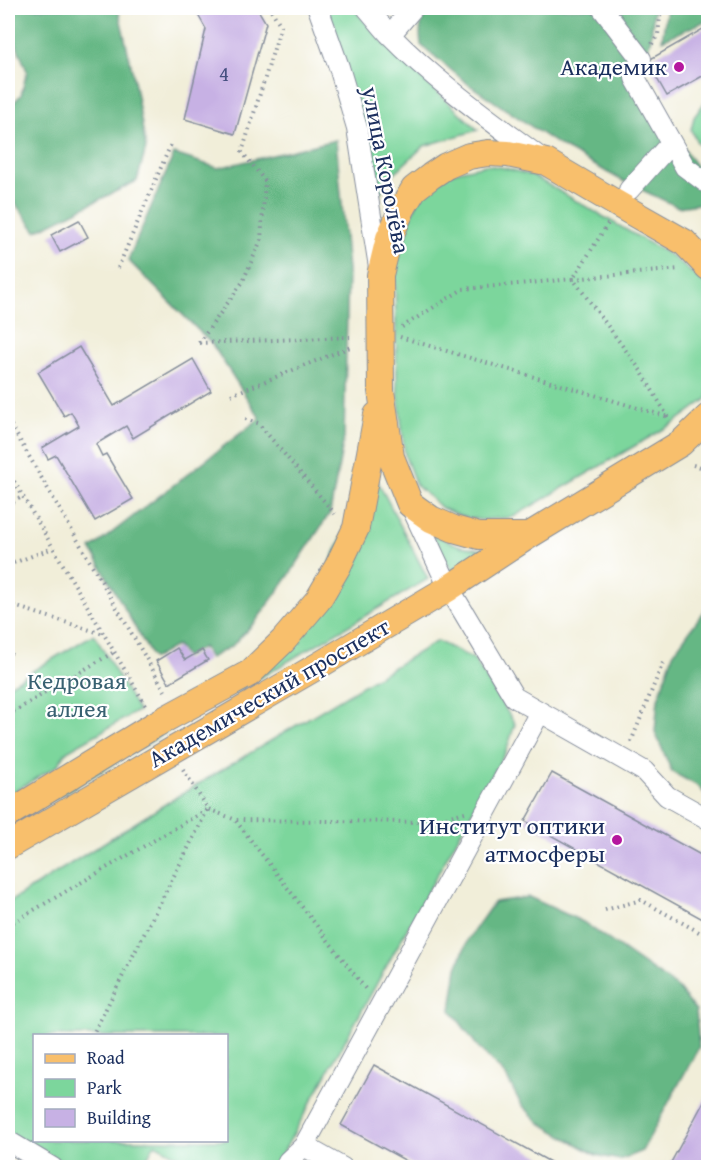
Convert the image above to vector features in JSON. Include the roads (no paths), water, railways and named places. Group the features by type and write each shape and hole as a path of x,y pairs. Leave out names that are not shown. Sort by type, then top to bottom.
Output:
{"main road":[{"path":"528,536 479,536 454,530 431,519 410,504 391,457 381,391 380,275 389,238 402,207 414,189 446,166 469,156 488,153 508,154 546,162 684,242 708,252"},
{"path":"684,242 697,267"},
{"name":"Академический проспект","path":"8,814 156,724 250,673 283,642 318,600 338,566 356,528 381,391"},
{"path":"687,454 708,417"},
{"path":"687,454 708,431"},
{"name":"Академический проспект","path":"8,846 449,588 528,536 687,454"}],"street":[{"name":"улица Королёва","path":"318,8 357,128 380,275"},
{"path":"367,8 390,35 427,70 546,162"},
{"path":"390,35 413,8"},
{"path":"602,8 641,59 635,78 685,167 708,184"},
{"path":"629,190 671,143"},
{"path":"410,504 449,588 514,697 644,771 667,796 708,819"},
{"path":"285,1167 288,1161 304,1146 540,712"},
{"path":"8,1141 53,1167"},
{"path":"304,1146 343,1167"}],"place":[{"name":"Академик","path":"679,67"},
{"name":"Институт оптики атмосферы","path":"617,840"}],"park label":[{"name":"Кедровая аллея","path":"77,695"}]}
